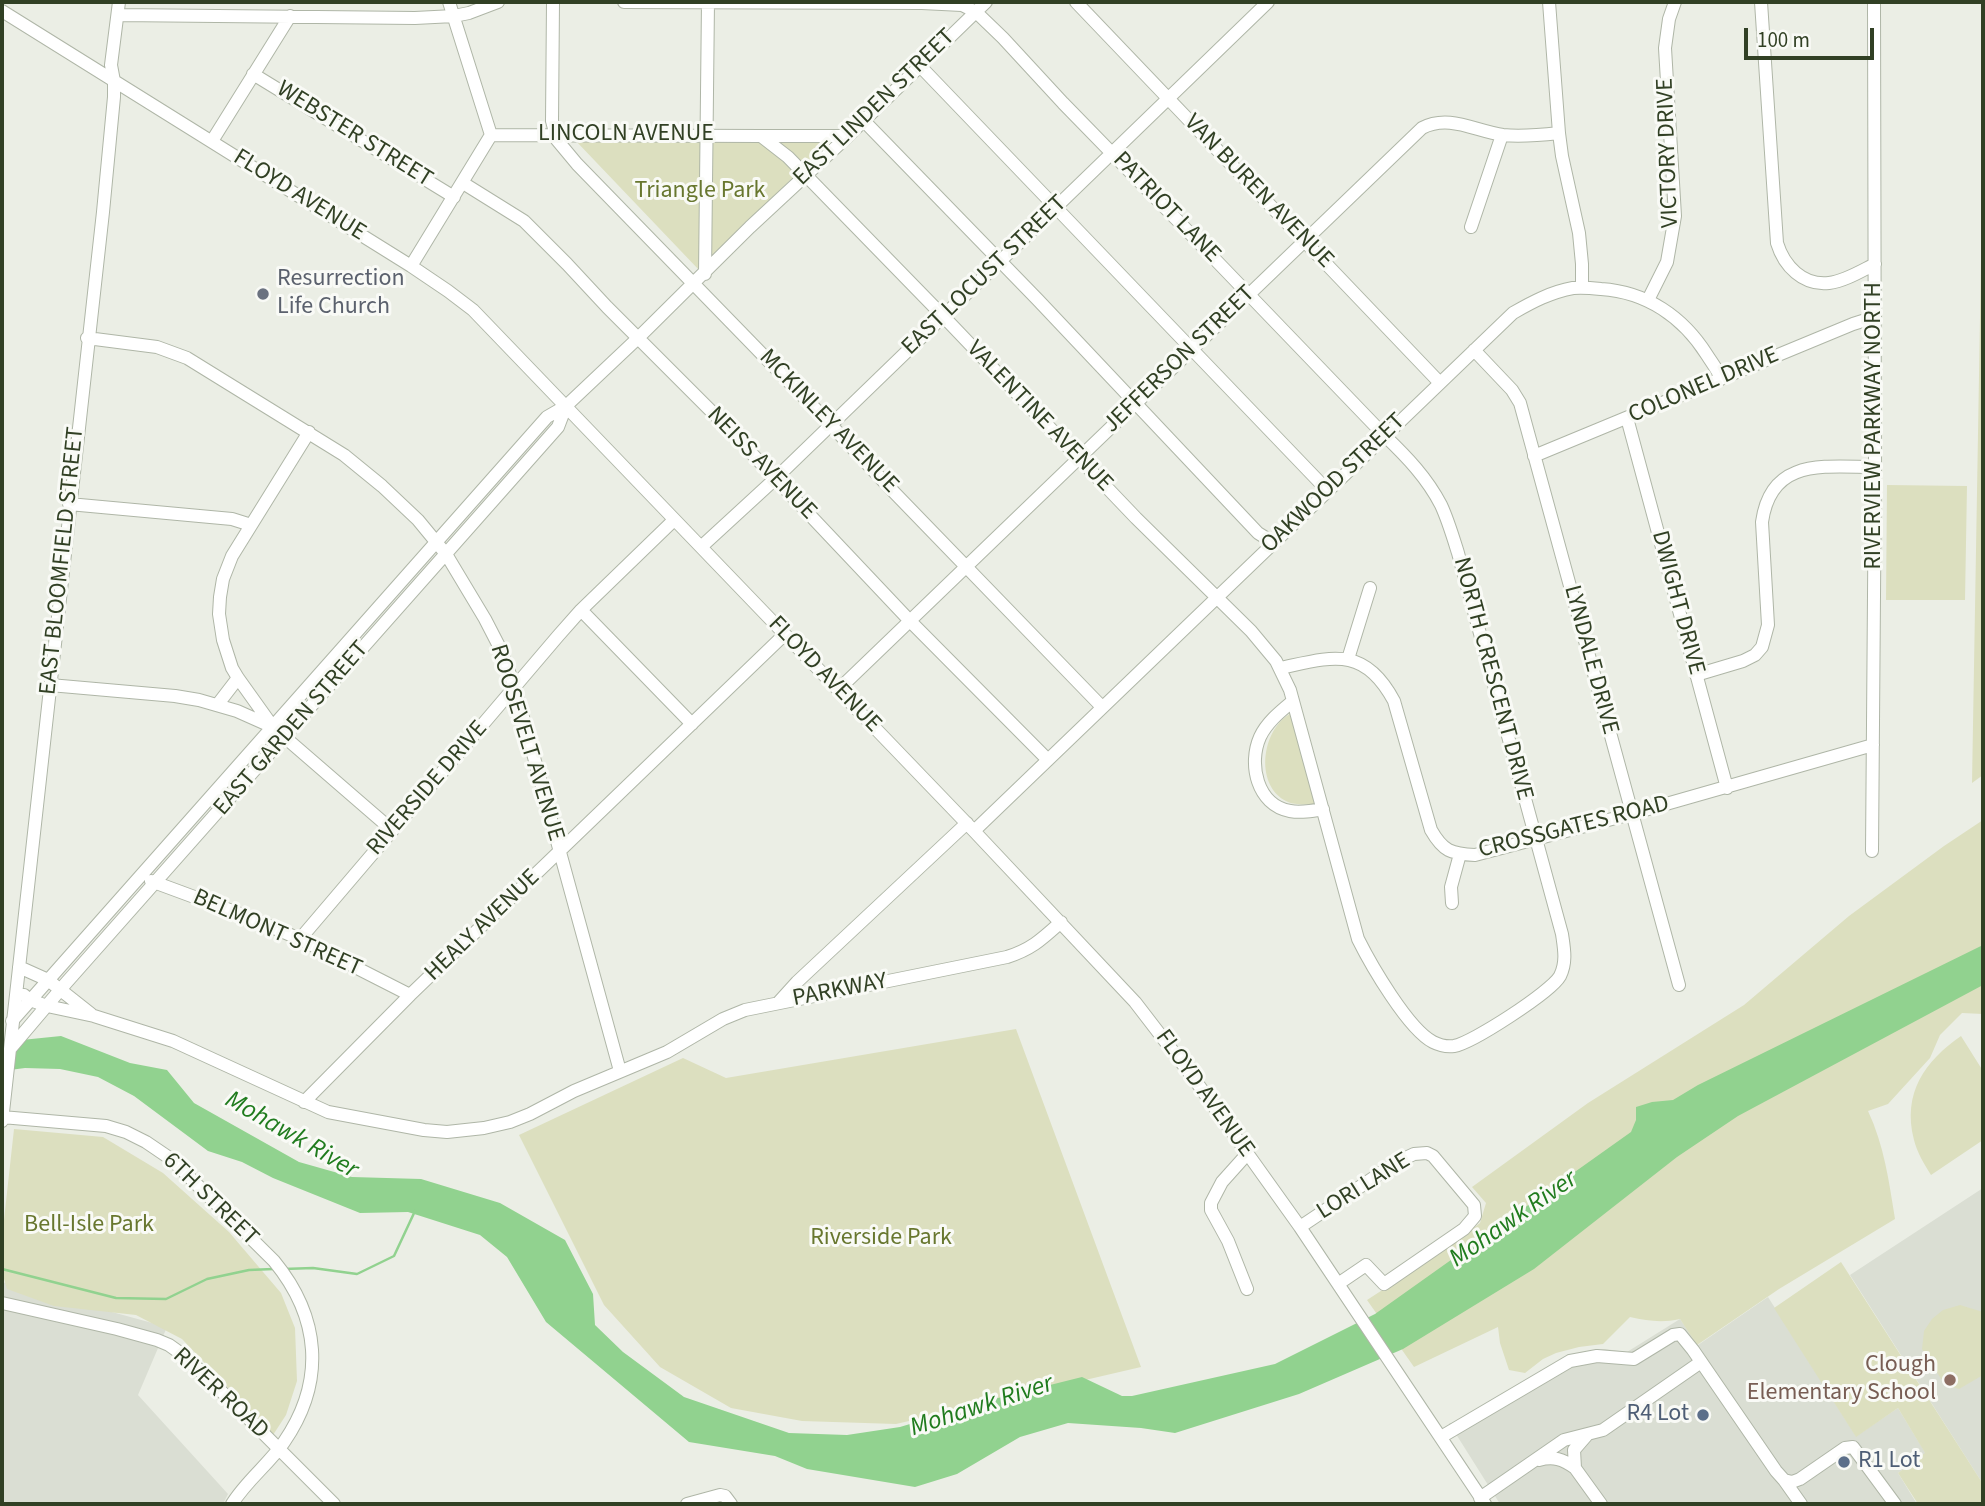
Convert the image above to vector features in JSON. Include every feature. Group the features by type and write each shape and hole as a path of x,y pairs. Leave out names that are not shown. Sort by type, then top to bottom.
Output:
{"street":[{"path":"411,266 491,135 449,2"},
{"path":"118,8 290,16 415,18 454,16 498,2"},
{"path":"553,2 552,121 555,136"},
{"path":"624,2 922,3 962,5 976,12"},
{"path":"705,274 708,2"},
{"name":"EAST LINDEN STREET","path":"705,274 750,227 986,2"},
{"name":"VAN BUREN AVENUE","path":"1076,2 1440,383"},
{"name":"EAST LOCUST STREET","path":"701,547 775,479 1268,2"},
{"path":"1549,2 1559,133 1578,233 1582,288"},
{"name":"VICTORY DRIVE","path":"1648,300 1667,262 1675,216 1665,48 1669,19 1675,2"},
{"path":"1762,2 1777,243 1781,255 1799,276 1818,283 1841,280 1875,264"},
{"name":"RIVERVIEW PARKWAY NORTH","path":"1872,851 1874,2"},
{"name":"EAST BLOOMFIELD STREET","path":"15,1029 16,988 103,212 114,81 111,65 118,8"},
{"name":"FLOYD AVENUE","path":"2,11 411,266 473,310 971,827 1135,1002 1300,1227 1483,1501"},
{"name":"PATRIOT LANE","path":"976,12 1385,436"},
{"path":"212,141 290,16"},
{"path":"920,66 1328,491"},
{"name":"WEBSTER STREET","path":"253,74 454,197"},
{"path":"864,121 1258,533 1273,543"},
{"name":"JEFFERSON STREET","path":"838,690 1422,128 1433,122 1452,122 1502,135 1559,133"},
{"name":"LINCOLN AVENUE","path":"491,135 848,136"},
{"path":"1471,227 1502,135"},
{"name":"MCKINLEY AVENUE","path":"555,136 577,164 1102,708"},
{"path":"761,136 806,173"},
{"name":"VALENTINE AVENUE","path":"806,173 1216,598"},
{"name":"NEISS AVENUE","path":"463,183 524,220 722,422 910,621 1048,760"},
{"name":"EAST GARDEN STREET","path":"2,1118 10,1049 15,1029 30,1000 547,417 566,405 705,274"},
{"name":"OAKWOOD STREET","path":"778,1003 1048,760 1513,313 1554,293 1582,288 1634,294 1673,315 1690,331 1721,379"},
{"name":"COLONEL DRIVE","path":"1534,456 1875,317"},
{"name":"ROOSEVELT AVENUE","path":"88,338 157,347 187,358 344,455 418,520 446,554 501,650 515,688 620,1071"},
{"name":"LYNDALE DRIVE","path":"1474,350 1512,390 1520,403 1679,985"},
{"name":"EAST GARDEN STREET","path":"15,1029 47,1006 156,883 558,427 566,405"},
{"name":"DWIGHT DRIVE","path":"1627,418 1727,788"},
{"path":"309,432 232,556 219,597 223,640 232,668 273,727 392,830"},
{"name":"NORTH CRESCENT DRIVE","path":"1323,809 1353,923 1369,961 1422,1035 1434,1043 1451,1046 1472,1040 1541,994 1560,975 1565,955 1562,934 1458,553 1442,508 1432,490 1412,463 1385,436"},
{"path":"1696,675 1743,661 1755,655 1762,647 1768,625 1762,522 1764,506 1771,492 1782,480 1810,467 1875,467"},
{"path":"69,504 232,519 251,525"},
{"name":"RIVERSIDE DRIVE","path":"300,939 581,610 674,520"},
{"path":"1280,668 1327,658 1348,659 1370,588"},
{"path":"1216,598 1251,631 1280,668 1293,701 1323,809 1292,812 1278,808 1268,800 1255,769 1255,754 1263,732 1273,718 1293,701"},
{"path":"581,610 692,724"},
{"name":"HEALY AVENUE","path":"304,1102 410,995 784,635"},
{"name":"CROSSGATES ROAD","path":"1348,659 1361,663 1387,687 1394,701 1431,830 1438,843 1448,851 1461,854 1475,855 1631,814 1873,745"},
{"path":"218,704 238,678"},
{"path":"50,685 175,696 218,704 273,727"},
{"path":"1452,903 1451,887 1461,854"},
{"name":"BELMONT STREET","path":"141,877 300,939 410,995"},
{"name":"PARKWAY","path":"30,1000 94,1016 173,1041 304,1102 346,1116 447,1132 510,1122 530,1114 573,1091 667,1052 723,1019 745,1010 1007,957 1026,951 1039,943 1061,922"},
{"path":"19,967 48,979 94,1016"},
{"path":"16,988 30,1000"},
{"name":"6TH STREET","path":"2,1118 106,1126 146,1142 171,1159 274,1261 299,1297 306,1313 312,1359 310,1382 304,1403 293,1427 278,1449 232,1504"},
{"path":"1248,1153 1223,1182 1211,1203 1211,1210 1228,1241 1248,1289"},
{"name":"LORI LANE","path":"1300,1227 1397,1162 1421,1153 1433,1156 1474,1205 1475,1216 1464,1229 1384,1284 1366,1265 1338,1284"},
{"name":"RIVER ROAD","path":"2,1303 117,1329 169,1345 183,1355 334,1504"},
{"path":"1441,1437 1570,1362 1598,1356 1634,1359 1677,1334 1682,1336 1701,1362 1801,1504"},
{"path":"1483,1501 1564,1440 1603,1430 1701,1362"},
{"path":"1575,1468 1574,1450 1587,1435"},
{"path":"1784,1480 1792,1482 1800,1479 1845,1448 1853,1447 1895,1504"},
{"path":"1532,1462 1551,1458 1564,1461 1575,1468 1601,1504"},
{"path":"687,1504 720,1495 725,1496 731,1504"}],"shaded area":[{"name":"Clough Elementary School","path":"1983,1188 1983,1484 1850,1275"},
{"path":"2,1282 167,1327 138,1395 228,1494 223,1504 2,1504"},
{"path":"1768,1297 1856,1436 1898,1408 1926,1454 1898,1473 1917,1504 1500,1504 1449,1423 1454,1423 1567,1356 1605,1349 1627,1352 1680,1319 1698,1345"}],"green space":[{"name":"Triangle Park","path":"835,136 699,270 575,140"},
{"path":"1982,201 1983,775 1972,783"},
{"path":"1887,485 1967,486 1965,600 1886,600"},
{"path":"1296,711 1321,803 1288,802 1277,794 1269,783 1266,755 1269,741 1284,718"},
{"path":"1983,820 1983,1014 1962,1013 1940,1035 1930,1058 1888,1104 1868,1111 1882,1150 1895,1219 1779,1289 1697,1345 1680,1319 1655,1321 1630,1317 1603,1344 1556,1353 1525,1373 1509,1370 1498,1327 1414,1367 1367,1300 1480,1223 1486,1203 1472,1187 1588,1103 1744,1005 1849,916"},
{"name":"Riverside Park","path":"1016,1029 1141,1367 896,1424 802,1421 731,1408 660,1367 604,1305 519,1135 683,1058 726,1078"},
{"path":"1961,1036 1983,1071 1983,1140 1931,1175 1914,1140 1911,1107 1914,1093 1927,1068"},
{"name":"Bell-Isle Park","path":"14,1129 103,1137 163,1173 229,1232 281,1293 295,1328 297,1381 286,1415 273,1435 182,1339 136,1315 54,1306 7,1289 2,1272 2,1238"},
{"path":"1841,1262 1983,1484 1983,1504 1918,1504 1898,1473 1925,1453 1898,1408 1856,1437 1774,1308"},
{"path":"1960,1305 1983,1312 1983,1375 1959,1389 1945,1385 1922,1349 1924,1331 1932,1319 1943,1310"}],"water":[{"name":"Mohawk River","path":"1983,945 1983,985 1738,1116 1677,1157 1534,1269 1403,1349 1299,1394 1175,1433 1068,1423 1020,1437 957,1474 915,1487 807,1469 775,1456 689,1442 546,1322 507,1257 480,1235 408,1212 360,1213 273,1178 242,1162 208,1151 134,1096 98,1077 60,1069 25,1068 2,1071 2,1042 61,1036 130,1063 167,1070 194,1103 299,1162 352,1177 421,1179 500,1203 565,1240 593,1294 595,1325 623,1352 684,1397 789,1433 847,1435 900,1427 990,1400 1082,1377 1122,1396 1132,1396 1275,1364 1375,1314 1631,1132 1636,1120 1636,1107 1673,1100 1698,1085"}],"waterway":[{"path":"284,1269 313,1268 357,1274 394,1256 415,1211"},
{"path":"2,1269 116,1298 166,1299 207,1279 249,1270 273,1269"}],"place":[{"name":"Resurrection Life Church","path":"263,294"},
{"name":"Clough Elementary School","path":"1950,1380"},
{"name":"R4 Lot","path":"1703,1415"},
{"name":"R1 Lot","path":"1844,1462"}]}
